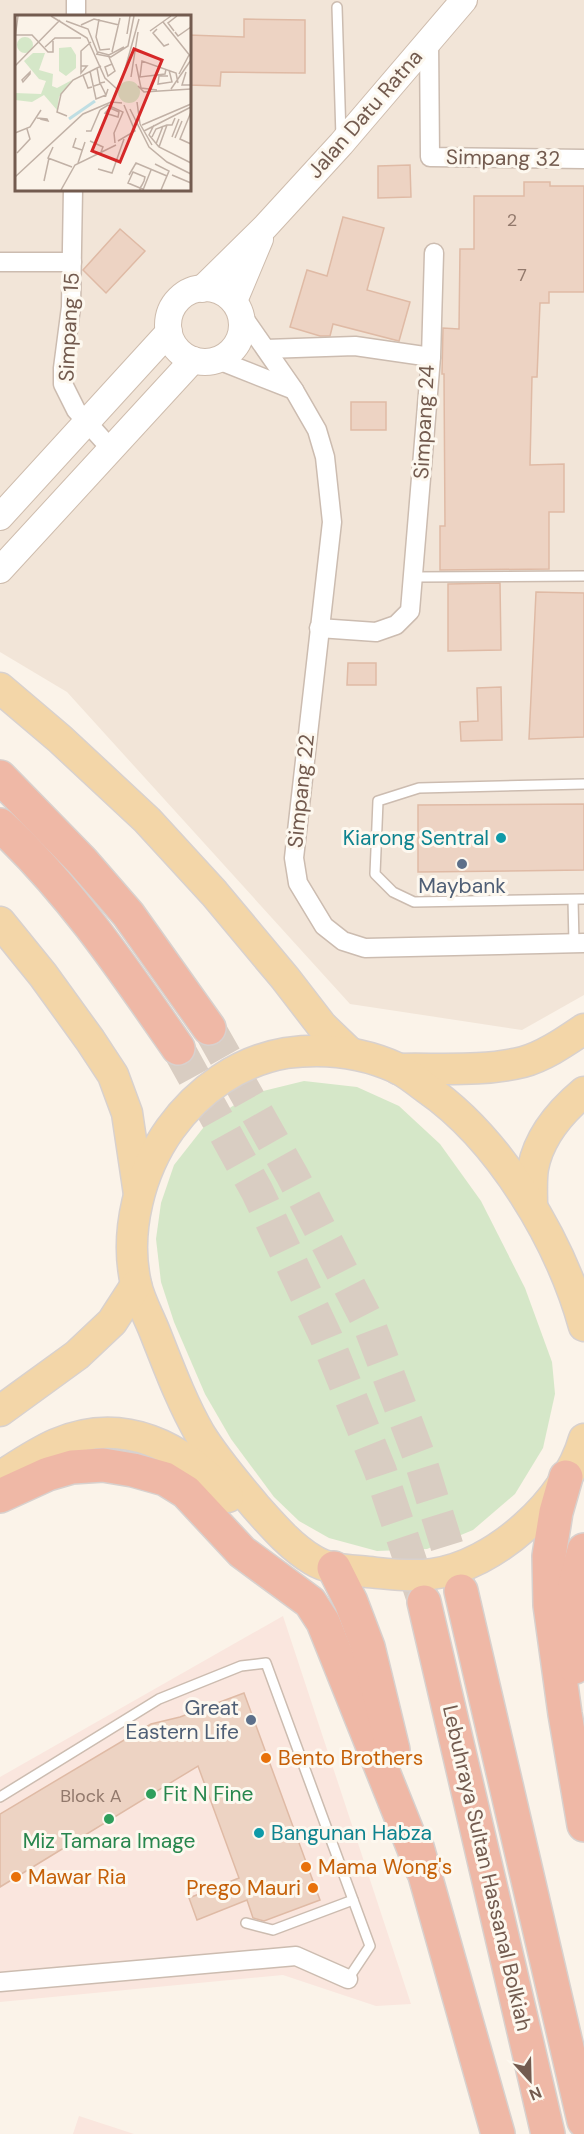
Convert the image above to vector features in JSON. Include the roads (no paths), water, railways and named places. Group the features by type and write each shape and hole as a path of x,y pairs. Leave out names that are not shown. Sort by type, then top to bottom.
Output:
{"highway":[{"path":"0,777 82,861 128,914 209,1028"},
{"path":"0,825 53,880 99,935 178,1048"},
{"path":"0,1496 48,1474 72,1467 103,1465 165,1479 186,1492 242,1552 310,1602 323,1622 422,1869"},
{"path":"566,1477 556,1512 549,1556 550,1605 584,1825"},
{"path":"575,1771 575,1585 584,1550"},
{"path":"325,1565 351,1602 368,1647 422,1869 498,2134"},
{"name":"Lebuhraya Sultan Hassanal Bolkiah","path":"461,1591 584,2121"},
{"name":"Lebuhraya Sultan Hassanal Bolkiah","path":"424,1602 548,2134"}],"main road":[{"name":"Jalan Datu Ratna","path":"202,289 265,227 341,144 464,0"},
{"name":"Jalan Datu Ratna","path":"236,306 265,227"},
{"path":"0,570 111,449 205,360 232,349 241,334 242,323 236,306 225,294 202,289 190,291 180,298 172,308 168,320 173,344 182,354 205,360"},
{"path":"0,517 169,333"},
{"path":"0,688 60,739 147,820 214,893 322,1026 350,1053"},
{"path":"0,922 43,975 113,1075 127,1113 139,1194"},
{"path":"398,1069 492,1068 525,1061 564,1043 584,1029"},
{"path":"325,1565 294,1545 266,1518 230,1476 200,1434 170,1370 136,1284 133,1254 139,1194 163,1139 182,1112 208,1088 239,1068 268,1056 309,1050 350,1053 398,1069 439,1097 474,1128 508,1170 532,1206 575,1282 584,1326"},
{"path":"532,1206 533,1168 540,1146 552,1125 584,1092"},
{"path":"0,1411 77,1355 112,1322 136,1284"},
{"path":"0,1477 34,1455 81,1435 120,1432 138,1436 169,1448 192,1462 215,1482 260,1533 286,1556 295,1560 399,1575 434,1574 469,1563 502,1545 526,1527 547,1505 566,1477 584,1439"}],"street":[{"name":"Simpang 32","path":"429,40 430,157 584,159"},
{"name":"Simpang 15","path":"73,190 71,307 63,384 68,398 87,424 111,449"},
{"path":"431,357 434,253"},
{"path":"0,262 72,262"},
{"name":"Simpang 22","path":"236,306 294,390 317,430 325,457 329,487 332,522 294,858 298,883 324,927 343,941 365,948 579,943"},
{"name":"Simpang 24","path":"266,349 355,346 431,357 415,577 410,611 396,625 376,632 319,628"},
{"path":"205,360 294,390"},
{"path":"0,1982 296,1956 348,1979"}],"lane":[{"path":"337,8 341,144"},
{"path":"415,577 584,576"},
{"path":"584,784 419,788 397,793 378,801 375,874 393,892 414,902 584,899"},
{"path":"573,900 579,943"},
{"path":"0,1797 159,1699 241,1666 266,1664 370,1946 348,1979"},
{"path":"246,1923 273,1930 353,1900"}],"tunnel":[{"path":"209,1028 292,1175 369,1324 419,1456 461,1591"},
{"path":"178,1048 257,1191 326,1337 380,1470 424,1602"}],"place":[{"name":"Kiarong Sentral","path":"501,838"},
{"name":"Maybank","path":"462,864"},
{"name":"Great Eastern Life","path":"251,1720"},
{"name":"Bento Brothers","path":"266,1758"},
{"name":"Fit N Fine","path":"151,1794"},
{"name":"Miz Tamara Image","path":"109,1819"},
{"name":"Bangunan Habza","path":"259,1833"},
{"name":"Mama Wong's","path":"306,1867"},
{"name":"Mawar Ria","path":"16,1877"},
{"name":"Prego Mauri","path":"313,1888"}]}
